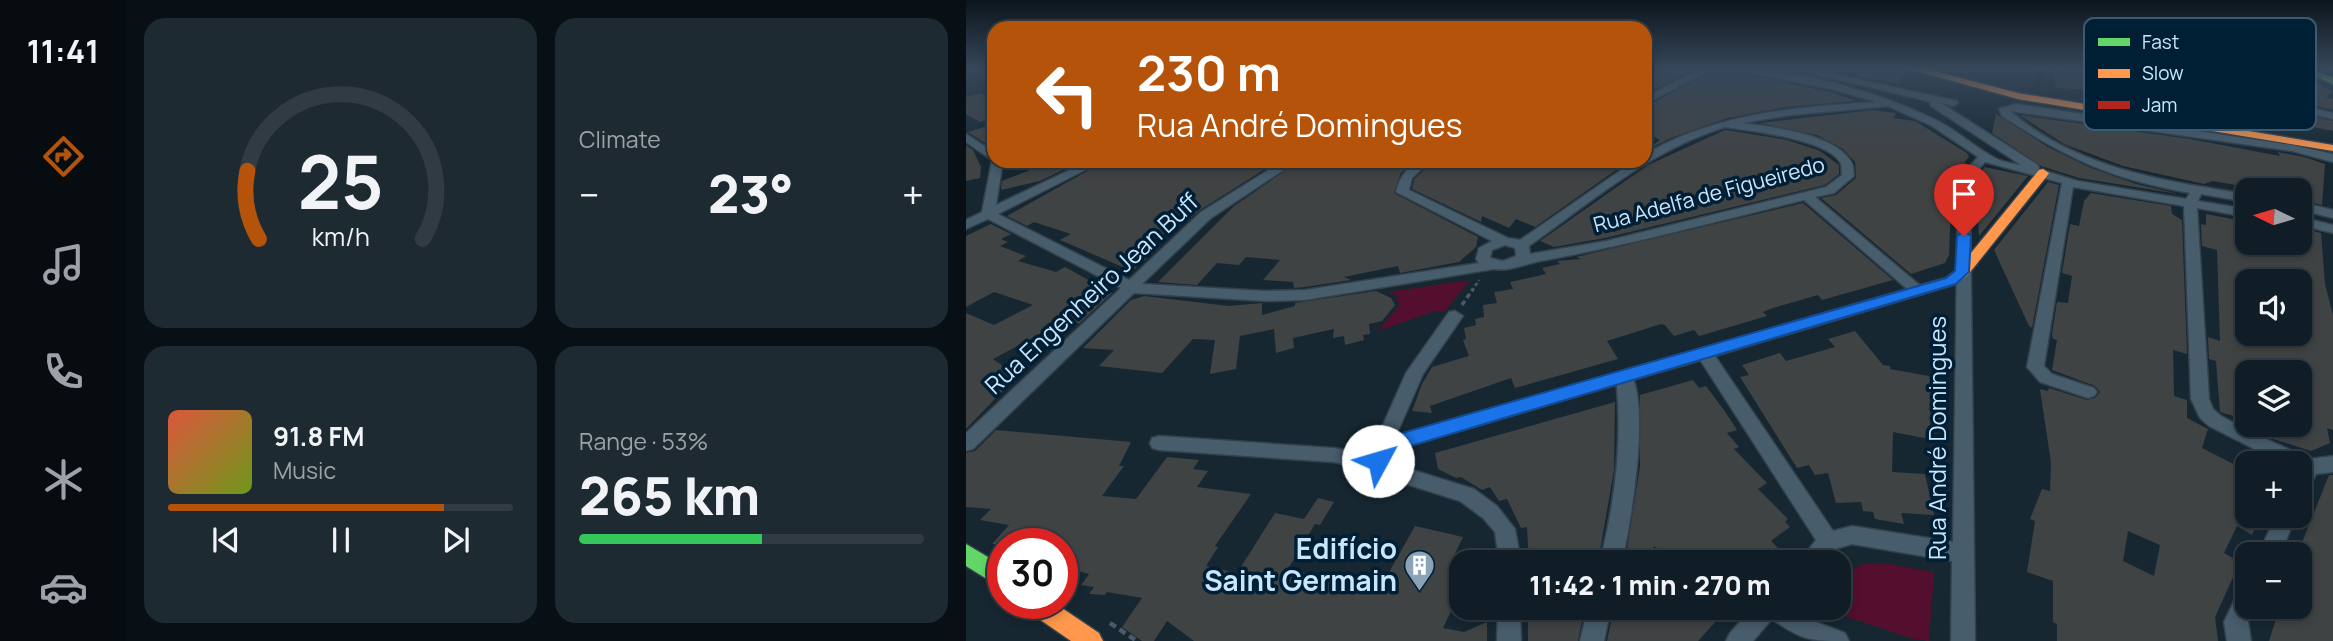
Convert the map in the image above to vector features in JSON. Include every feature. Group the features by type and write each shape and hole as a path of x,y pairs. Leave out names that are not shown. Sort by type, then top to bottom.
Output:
{"street":[{"path":"1876,99 1936,124 1983,158 2068,183 2195,197 2235,198"},
{"path":"1928,99 1950,107 2041,173"},
{"path":"1950,107 1956,99"},
{"path":"2001,99 2026,108 2084,117"},
{"path":"2004,101 2084,106"},
{"path":"2004,101 2006,114 2046,139 2101,167 2235,209"},
{"path":"1652,155 1688,135 1723,124 1801,111 1893,104"},
{"name":"Rua Adelfa de Figueiredo","path":"1133,288 1265,296 1305,295 1457,268 1503,252 1558,254 1830,190 1848,176 1849,167 1839,152 1812,140 1723,124"},
{"path":"2172,130 2292,148 2333,158"},
{"path":"2237,130 2333,148"},
{"path":"2296,130 2333,138"},
{"path":"966,137 987,152"},
{"name":"Rua André Domingues","path":"1964,641 1964,188 1969,173 1983,158"},
{"path":"989,214 995,168"},
{"path":"966,225 1083,168"},
{"name":"Rua Engenheiro Jean Buff","path":"966,444 1133,288 1206,215 1280,168"},
{"path":"1417,168 1406,177 1402,192 1481,229 1503,252 1632,168"},
{"path":"1160,443 1379,454 1951,281 1962,272 2041,173"},
{"path":"2068,183 2035,367 2046,378 2088,392"},
{"path":"1806,196 1918,291"},
{"path":"2195,197 2200,399 2206,413 2242,436 2274,451"},
{"path":"2312,209 2333,214"},
{"path":"989,214 1133,288"},
{"path":"2312,224 2333,229"},
{"path":"1379,454 1415,373 1455,316"},
{"path":"1705,354 1828,541"},
{"path":"1614,550 1619,530 1629,441 1625,378"},
{"path":"1379,454 1410,477 1467,495 1490,512 1505,529 1508,550"},
{"path":"2312,467 2333,464"},
{"path":"1820,550 1828,541 1842,536 1864,535 1963,553"},
{"path":"966,554 987,568"},
{"path":"1059,619 1091,641"},
{"path":"2237,619 2239,641"},
{"path":"1509,620 1509,641"},
{"path":"1592,641 1597,620"},
{"path":"1738,641 1757,620"},
{"path":"1791,620 1801,628 1837,641"}],"path":[{"path":"1455,316 1483,274 1503,252"}],"shaded area":[{"path":"1470,280 1444,312 1435,311 1378,331 1399,306 1397,296 1388,292"},
{"path":"1883,563 1934,572 1929,641 1913,639 1851,618 1851,571 1862,564"}],"building":[{"path":"966,99 987,99 987,120 980,122 966,114"},
{"path":"1660,99 1857,101 1786,107 1728,118 1652,148 1660,140 1652,136 1652,103"},
{"path":"2316,99 2333,99 2333,110 2316,106"},
{"path":"1872,110 1896,113 1893,118 1915,121 1967,153 1969,157 1964,163 1968,164 1961,172 1956,187 1955,206 1951,204 1949,255 1945,263 1911,274 1821,198 1836,195 1856,178 1855,162 1843,149 1817,135 1760,123"},
{"path":"1996,114 2048,147 2091,168 2136,184 2179,194 2079,178 2041,166 1992,133"},
{"path":"2020,115 2084,124 2084,130 2126,130 2280,156 2278,152 2304,157 2325,164 2322,205 2312,202 2312,178 2235,178 2235,185 2213,181 2204,184 2123,166 2064,144"},
{"path":"2316,117 2333,121 2333,131 2316,128"},
{"path":"987,126 987,144 968,132"},
{"path":"1725,130 1787,140 1820,151 1839,165 1839,174 1825,185 1605,238 1554,247 1540,241 1644,168 1652,168 1652,163"},
{"path":"966,145 973,150 981,167 980,178 966,181"},
{"path":"1984,167 2028,176 1979,236 1978,213 1973,212 1973,188"},
{"path":"1026,168 1067,168 1040,181 1001,190 1002,181 1030,170"},
{"path":"1093,168 1267,168 1200,210 1185,223 1149,242 1160,247 1132,271 1060,240 1071,234 1034,222 1027,226 1007,216"},
{"path":"1289,168 1407,168 1401,173 1394,193 1478,237 1476,247 1459,262 1400,273 1398,266 1344,277 1351,280 1305,287 1294,288 1293,282 1263,280 1280,260 1246,257 1239,265 1217,263 1197,285 1158,282 1234,206"},
{"path":"1426,168 1619,168 1535,227 1516,219 1509,228 1482,216 1481,222 1412,189 1414,179"},
{"path":"2048,182 2059,185 2032,328 1994,250"},
{"path":"2091,193 2171,206 2172,214 2182,220 2187,354 2173,350 2174,396 2187,400 2187,418 2208,429 2202,448 2235,465 2236,528 2224,553 2235,559 2235,573 2215,617 2218,641 2057,641 2057,624 2053,622 2053,581 2027,572 2035,521 2030,519 2042,489 2050,491 2051,463 2040,389 2048,391 2049,388 2087,400 2095,398 2100,392 2095,386 2052,370 2057,340 2053,339 2052,334 2057,302 2068,303 2072,276 2062,273 2070,224 2079,226 2084,201","holes":["2128,531 2160,545 2154,576 2123,561"]},
{"path":"1803,203 1893,280 1822,300 1818,295 1763,312 1767,316 1699,336 1694,330 1674,336 1661,324 1607,341 1618,359 1515,388 1511,378 1430,406 1432,413 1412,411 1432,367 1469,356 1463,340 1466,339 1464,328 1476,325 1475,319 1484,317 1483,305 1497,303 1494,292 1513,289 1510,282 1546,274 1542,268 1560,264 1557,261 1581,259 1576,257"},
{"path":"2206,214 2235,220 2235,256 2312,256 2312,231 2321,233 2325,284 2333,315 2333,430 2327,428 2330,443 2311,451 2269,437 2312,437 2312,360 2235,360 2235,416 2220,412 2216,361 2209,359 2208,337 2220,341 2217,250 2202,246 2201,224 2206,225"},
{"path":"991,224 1011,234 1001,239 1008,242 1000,246 1026,256 1018,261 1056,272 1065,267 1112,293 1079,324 1070,318 993,359 1017,376 966,429 966,313 994,325 1033,305 994,292 966,307 966,236"},
{"path":"1376,291 1391,298 1395,305 1382,321 1369,324 1370,334 1363,335 1364,340 1345,345 1344,336 1333,338 1334,329 1293,338 1294,348 1276,353 1274,329 1240,336 1236,369 1210,374 1215,340 1193,339 1162,373 1099,366 1114,350 1083,348 1131,300 1144,296 1229,306 1262,303 1262,315 1295,306 1295,303"},
{"path":"1855,331 1883,365 1890,366 1890,369 1934,377 1933,391 1946,393 1944,424 1935,423 1934,440 1893,432 1892,472 1925,474 1934,515 1901,513 1904,524 1875,519 1873,512 1863,511 1861,502 1836,503 1828,473 1815,475 1809,465 1797,468 1740,377 1749,375 1742,365 1780,353 1786,361 1835,347 1828,339"},
{"path":"1693,380 1699,388 1706,386 1737,430 1727,433 1739,447 1734,449 1767,483 1758,489 1788,519 1785,522 1790,527 1771,541 1778,548 1776,550 1659,550 1654,546 1652,550 1627,550 1640,466 1640,395"},
{"path":"1615,402 1614,470 1600,550 1528,550 1527,527 1521,528 1507,499 1499,501 1490,487 1482,490 1461,477 1456,478 1438,469 1435,453"},
{"path":"996,430 1131,442 1119,466 1124,466 1102,496 1136,499 1167,457 1199,460 1193,469 1208,471 1197,487 1251,494 1215,546 1218,547 1206,566 1237,573 1275,513 1304,519 1318,498 1334,502 1320,525 1315,524 1288,569 1379,590 1415,526 1463,537 1457,550 1449,550 1449,615 1443,628 1464,632 1487,622 1487,641 1194,641 1167,621 1154,641 1142,641 1122,627 1142,598 1107,592 1105,595 1089,594 1094,587 1081,585 1089,574 1078,571 1078,528 1006,528 1009,525 980,520 991,509 966,507 966,453 975,451"},
{"path":"2329,475 2333,475 2333,641 2269,641 2276,619 2312,619 2312,542 2302,542 2308,528 2312,528 2312,518"},
{"path":"2240,528 2255,528 2252,535"},
{"path":"1528,620 1582,620 1578,641 1528,641"},
{"path":"1611,620 1717,620 1698,641 1607,641"}],"traffic: fast":[{"path":"966,554 987,568"}],"traffic: slow":[{"path":"2036,99 2084,107"},
{"path":"2224,130 2333,148"},
{"path":"1681,360 1951,281 1962,273 2043,173"},
{"path":"1059,619 1091,641"}],"traffic: jam":[{"path":"1381,447 1681,360"}],"place":[{"name":"Edifício Saint Germain","path":"1420,592"}],"route":[{"path":"1378,461 1381,447 1951,281 1962,272 1964,236"}]}
